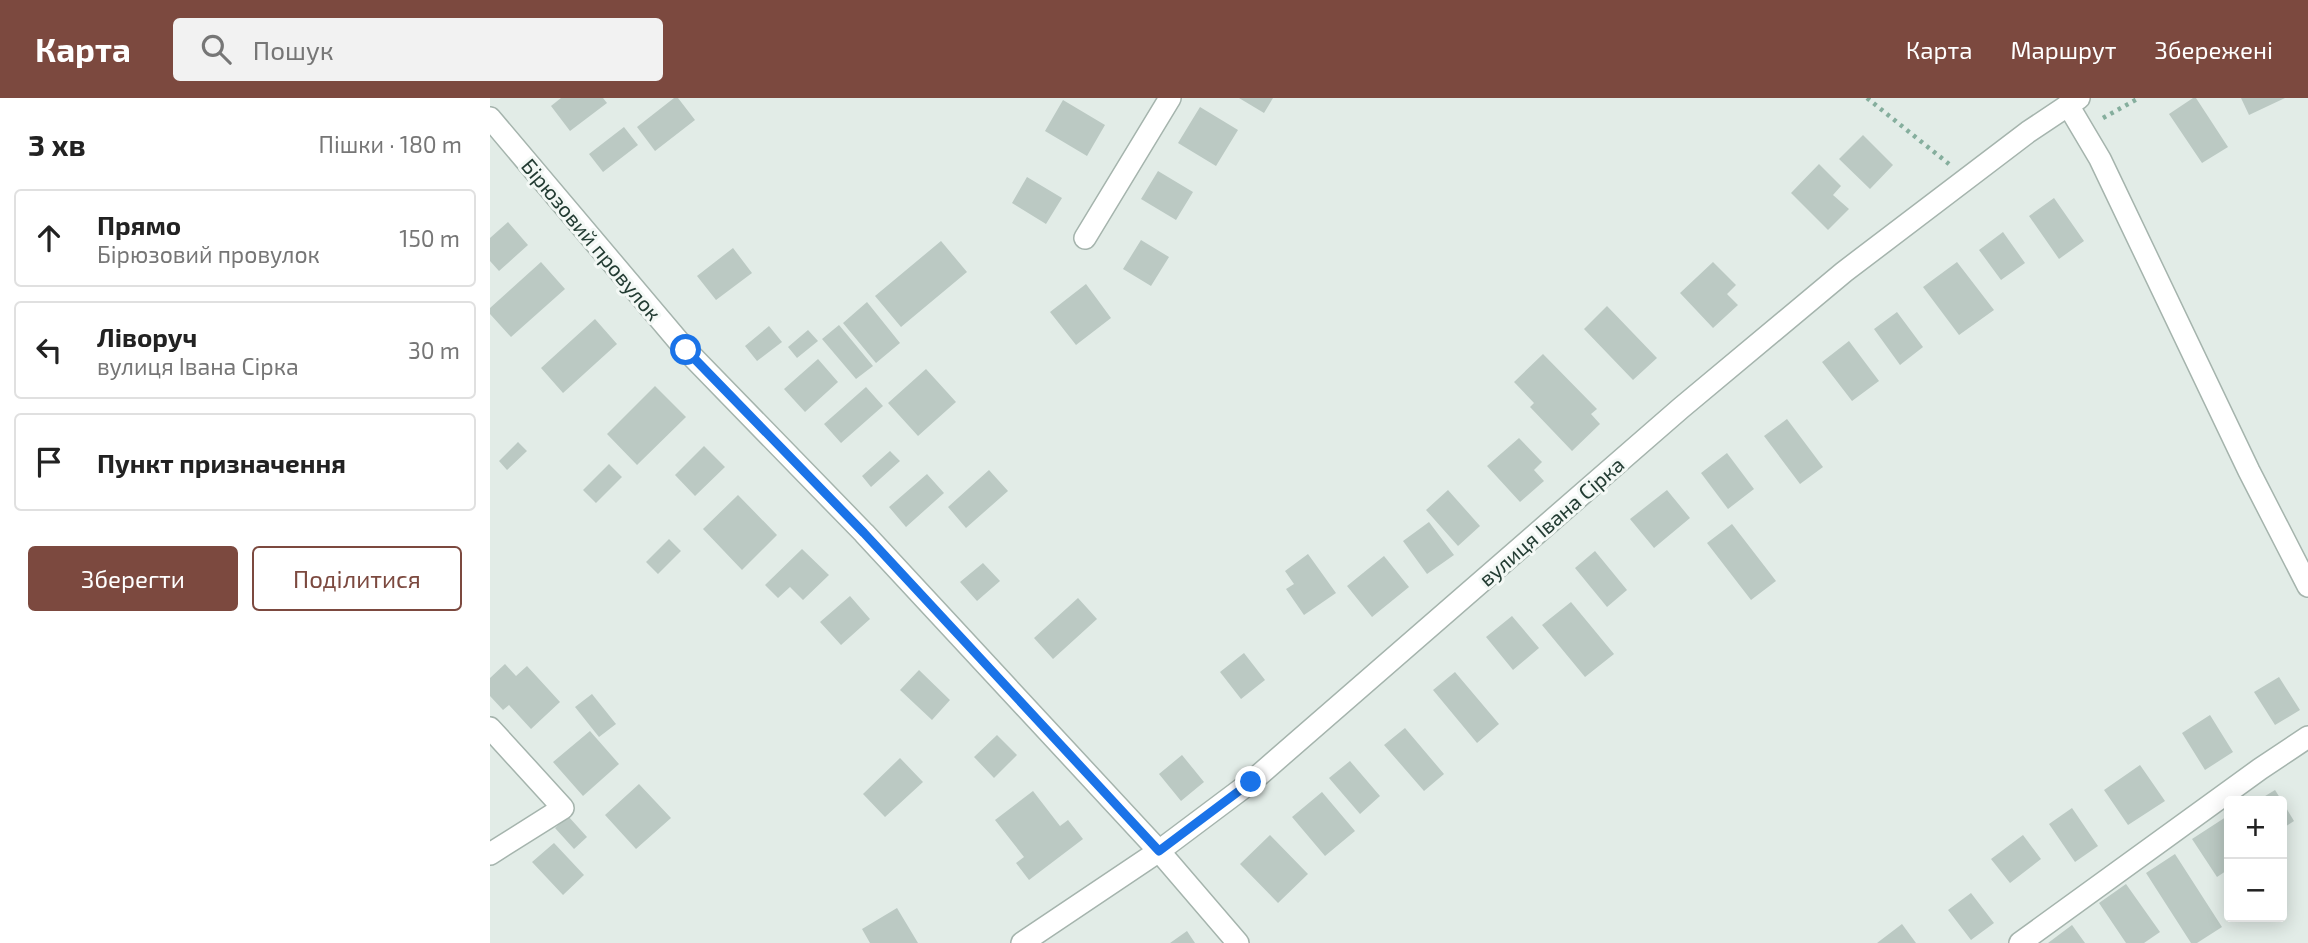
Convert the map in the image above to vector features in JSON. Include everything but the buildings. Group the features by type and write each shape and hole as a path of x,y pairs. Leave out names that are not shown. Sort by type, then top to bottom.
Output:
{"street":[{"path":"1085,238 1170,98"},
{"path":"2073,101 2249,471 2308,586"},
{"name":"вулиця Івана Сірка","path":"1022,943 1159,851 1251,782 1681,408 1824,289 1966,178 2073,101"},
{"name":"Бірюзовий провулок","path":"490,118 686,350 864,533 1159,851 1238,943"},
{"path":"490,728 563,808 490,854"},
{"path":"2020,943 2308,737"}],"path":[{"path":"1867,98 1966,178"},
{"path":"2084,128 2139,98"}],"route":[{"path":"686,350 864,533 1159,851 1251,782"}]}
